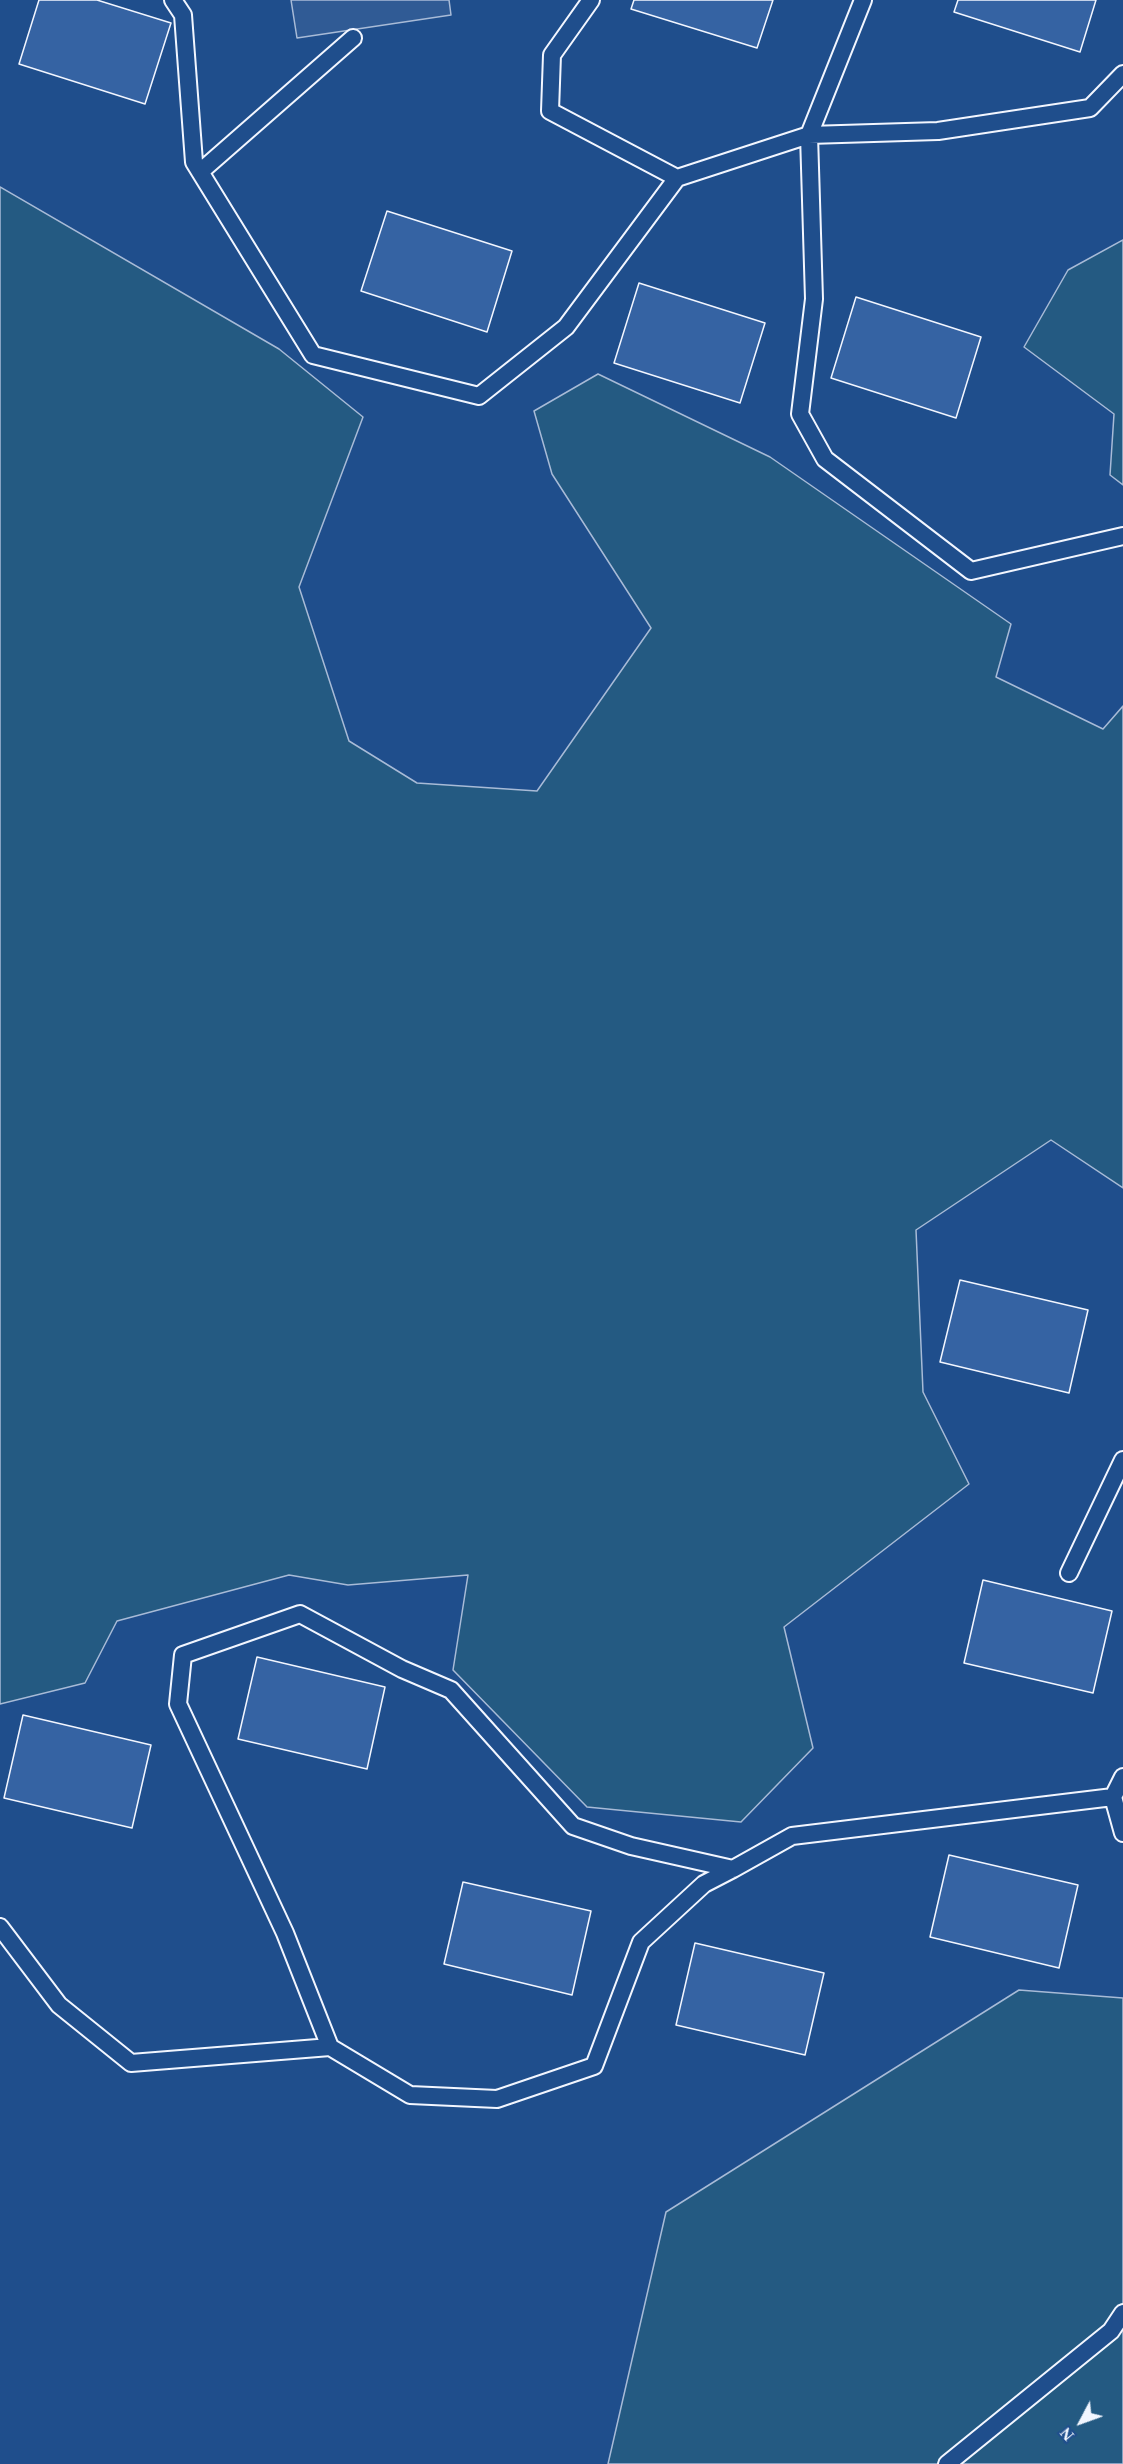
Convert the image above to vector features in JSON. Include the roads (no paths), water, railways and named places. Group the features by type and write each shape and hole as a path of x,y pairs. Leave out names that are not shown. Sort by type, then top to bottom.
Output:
{"lane":[{"path":"173,0 183,15 194,162 313,355 479,396 566,327 677,177 809,135 938,131 1090,108 1123,74"},
{"path":"591,0 552,55 550,111 677,177"},
{"path":"863,0 809,135 814,299 800,414 825,459 971,571 1123,536"},
{"path":"200,172 353,38"},
{"path":"1069,1573 1123,1460"},
{"path":"330,2047 285,1933 178,1704 183,1655 300,1614 402,1669 451,1690 573,1826 631,1846 733,1869"},
{"path":"1123,1777 1113,1797 1123,1833"},
{"path":"0,1928 59,2005 131,2063 330,2047 410,2095 497,2099 594,2066 641,1942 704,1884 792,1836 1113,1797"},
{"path":"946,2464 1111,2331 1123,2313"}]}
